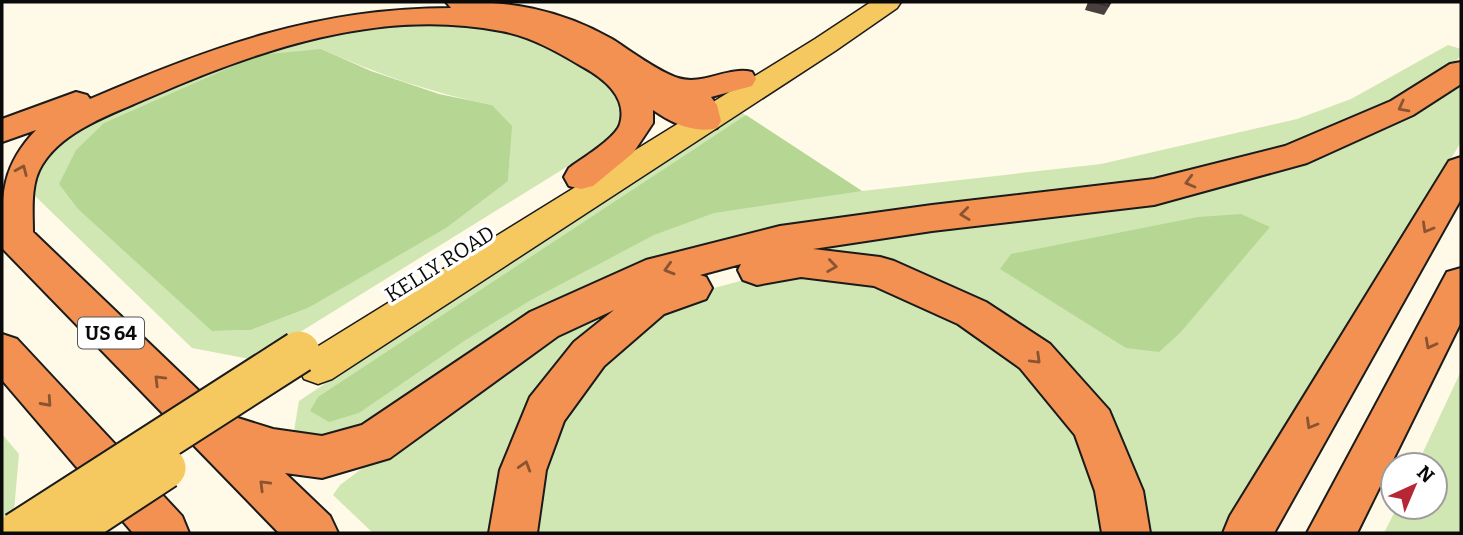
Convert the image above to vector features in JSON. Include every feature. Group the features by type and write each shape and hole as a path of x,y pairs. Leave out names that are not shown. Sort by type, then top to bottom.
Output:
{"highway":[{"path":"2,131 247,31 344,7 386,2"},
{"path":"460,2 534,15 580,33 690,107"},
{"path":"8,231 19,174 28,157 50,138 97,109 234,48 272,36 360,17 421,13 468,15 531,30 566,45 619,77 690,107"},
{"path":"207,429 273,450 322,457 374,443 544,324 660,271 780,240 932,218 1154,192 1294,155 1402,108 1461,71"},
{"path":"581,177 622,144 640,119 638,104 619,77"},
{"path":"690,107 709,88 741,79"},
{"path":"1247,533 1461,169"},
{"name":"US 64","path":"8,231 313,533"},
{"path":"513,533 523,470 545,411 589,354 649,303 724,276 801,262 880,272 972,313 1035,356 1093,424 1118,491 1126,533"},
{"path":"1331,533 1461,283"},
{"path":"2,351 148,524"}],"main road":[{"path":"741,79 868,2"},
{"name":"KELLY ROAD","path":"66,533 309,360 581,177 690,107 888,2"},
{"name":"KELLY ROAD","path":"17,533 309,360 690,107"}],"green space":[{"path":"400,20 497,29 536,41 587,68 616,88 627,126 602,145 255,360 192,348 34,195 31,174 72,129 235,54","holes":["321,49 426,89 492,105 510,150 508,181 308,308 251,330 212,331"]},
{"path":"1448,45 1461,49 1461,55 1451,67 1392,102 1343,125 1256,156 1141,182 755,234 371,427 302,440 294,431 299,401 736,109 862,191 1101,164 1297,119 1351,99"},
{"path":"321,49 371,71 439,94 492,105 512,126 508,181 446,228 308,308 251,330 212,331 78,209 59,184 76,150 104,123 258,55"},
{"path":"1461,82 1461,142 1225,533 1145,533 1143,518 1007,322 787,255 833,239 1291,166 1401,120"},
{"path":"746,115 862,191 714,213 654,235 531,300 464,341 359,413 329,422 310,411 318,397"},
{"path":"1241,214 1270,227 1180,333 1159,352 1126,348 1000,269 1011,254 1198,217"},
{"path":"803,273 863,280 924,300 1043,382 1077,433 1109,513 1111,533 527,533 535,471 556,414 653,313 695,293 748,279"},
{"path":"617,300 623,309 494,512 494,533 373,533 333,495 340,485 499,366"},
{"path":"1461,371 1461,533 1384,533 1390,521 1449,521 1449,451 1424,451"},
{"path":"2,434 19,454 14,511 2,518"}]}
